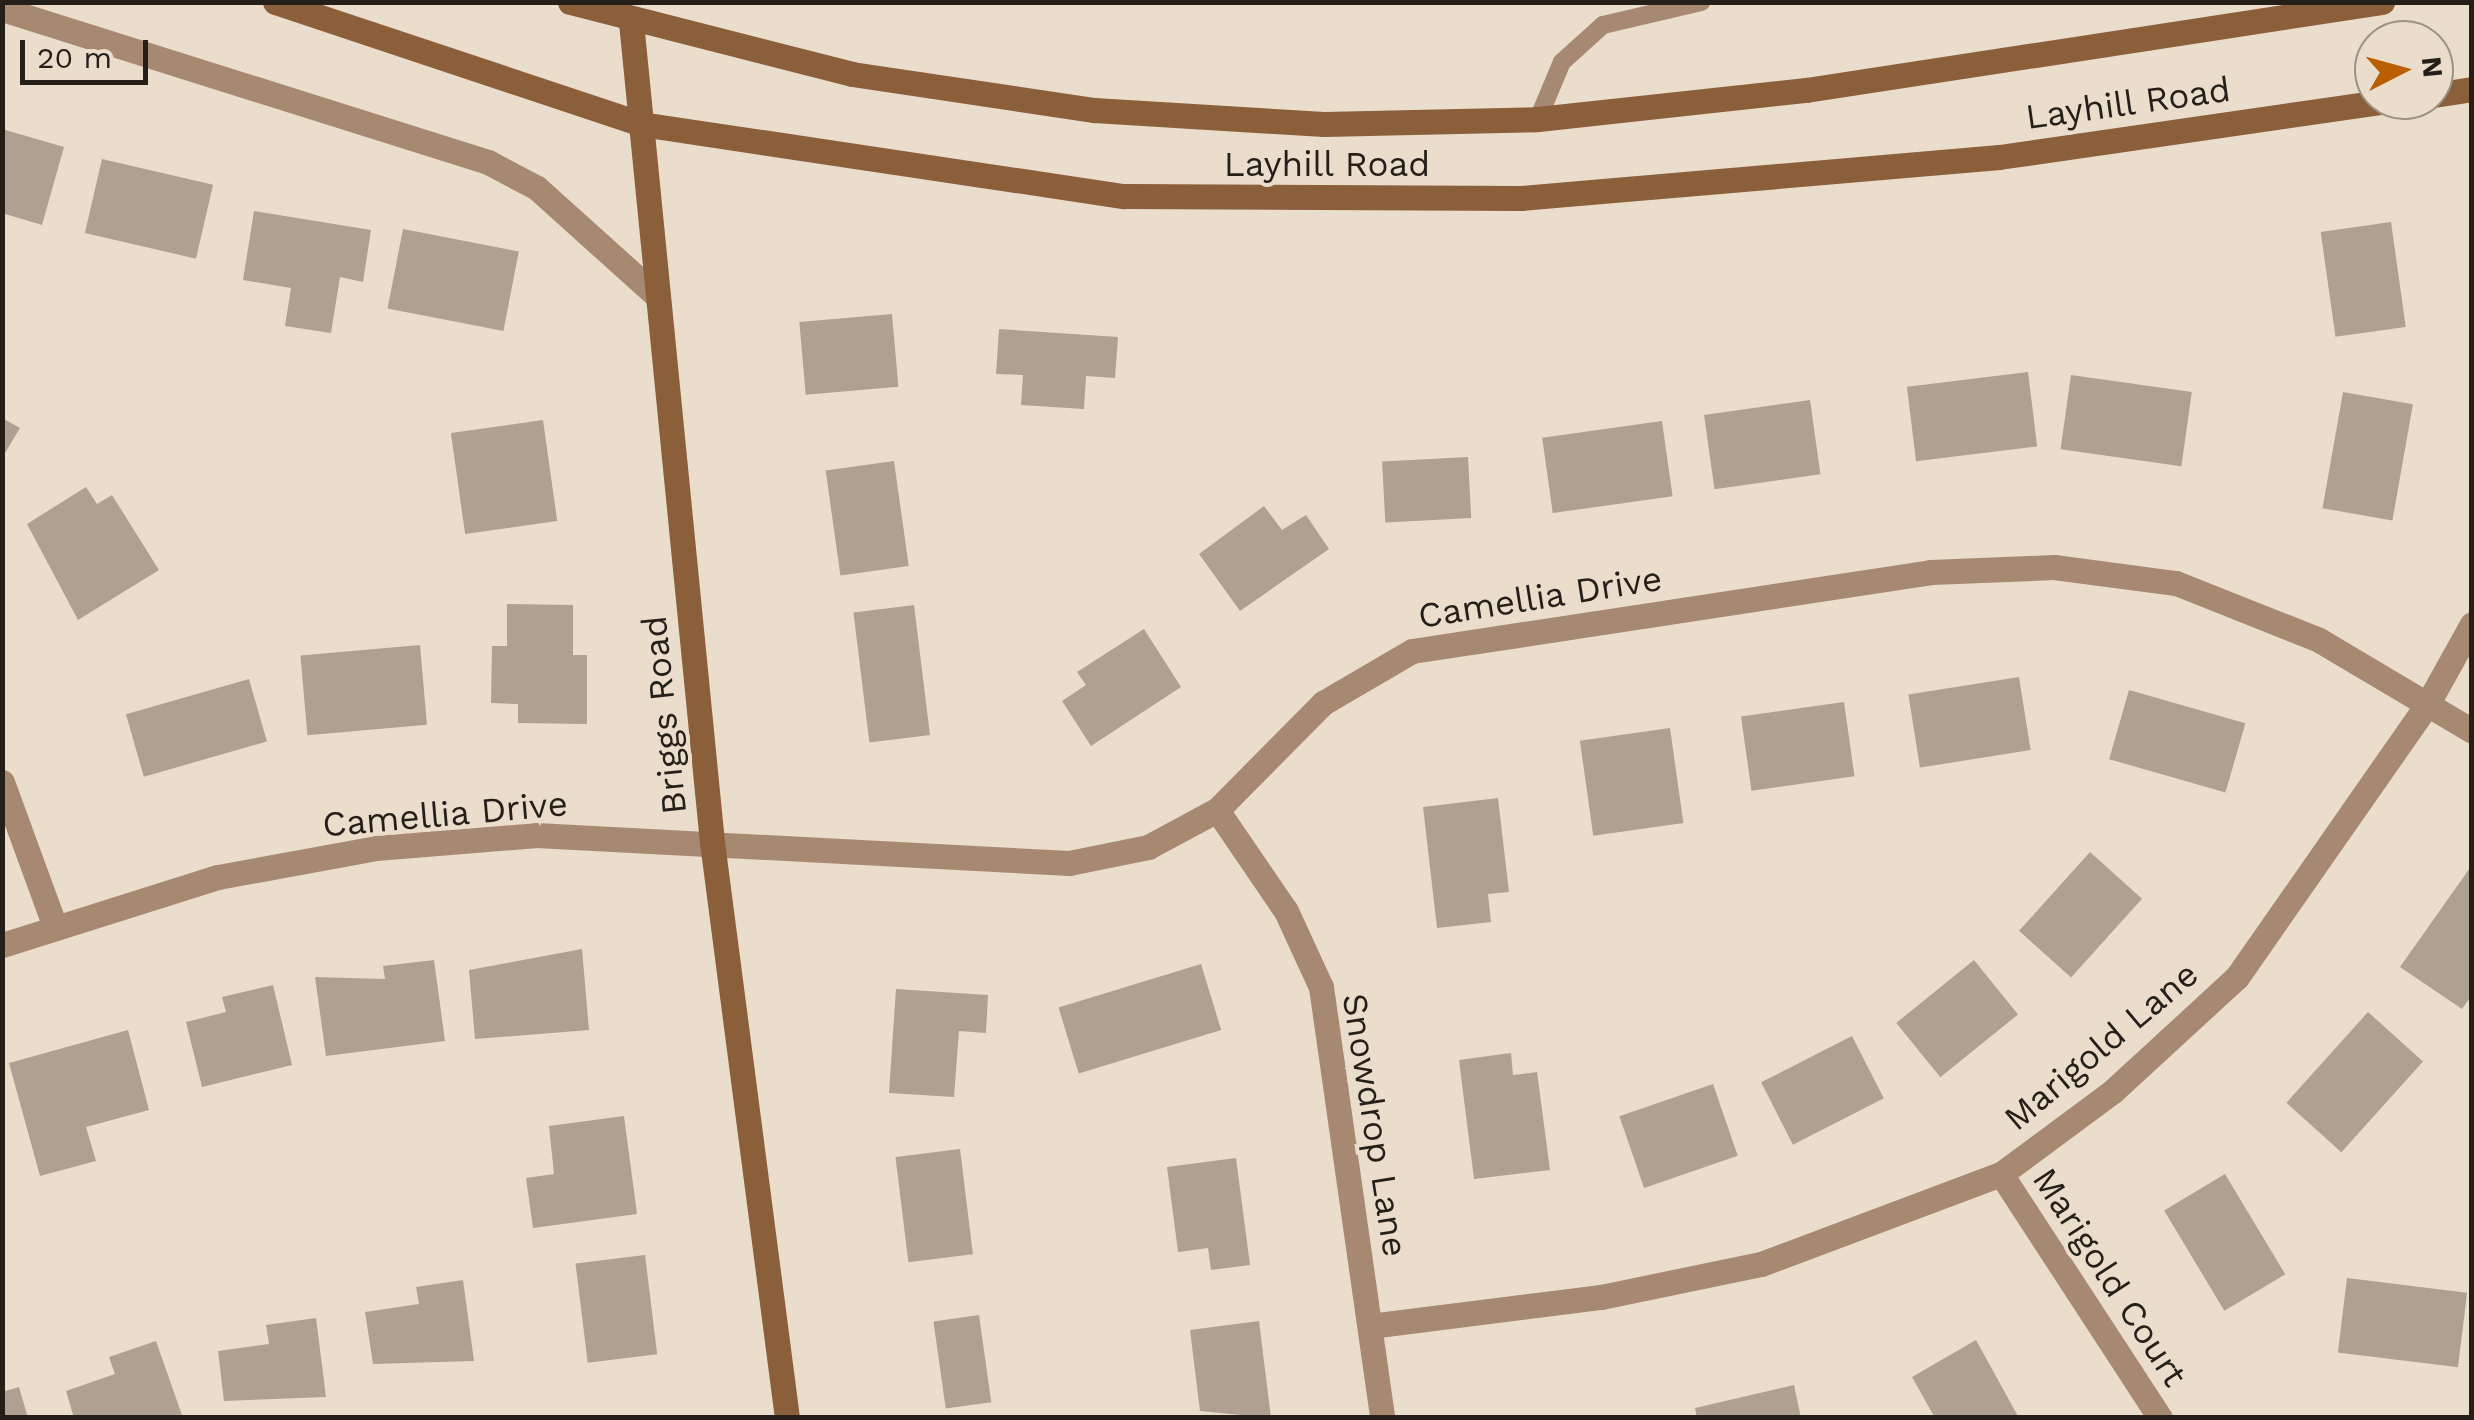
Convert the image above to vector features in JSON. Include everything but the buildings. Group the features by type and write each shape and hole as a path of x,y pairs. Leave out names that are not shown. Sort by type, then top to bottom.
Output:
{"main road":[{"name":"Layhill Road","path":"274,2 640,124 1124,196 1357,201 1521,198 1998,157 2354,106"},
{"name":"Layhill Road","path":"570,2 630,12 852,74 1094,110 1324,124 1538,119 1806,90 2382,2"},
{"name":"Briggs Road","path":"630,12 712,842 787,1418"}],"street":[{"path":"2,9 488,162 538,188 656,295"},
{"name":"Camellia Drive","path":"2,945 54,924 218,877 376,848 536,835 1068,864 1148,847 1216,810 1323,702 1412,651 1931,572 2054,567 2176,583 2319,640 2472,732"},
{"name":"Marigold Lane","path":"1370,1326 1601,1298 1761,1264 2001,1174 2113,1091 2237,977 2428,704 2472,624"},
{"path":"2,782 54,924"},
{"name":"Snowdrop Lane","path":"1216,810 1286,912 1321,987 1382,1418"},
{"name":"Marigold Court","path":"2001,1174 2160,1418"}],"lane":[{"path":"1538,119 1562,62 1603,25 1701,2"}]}
